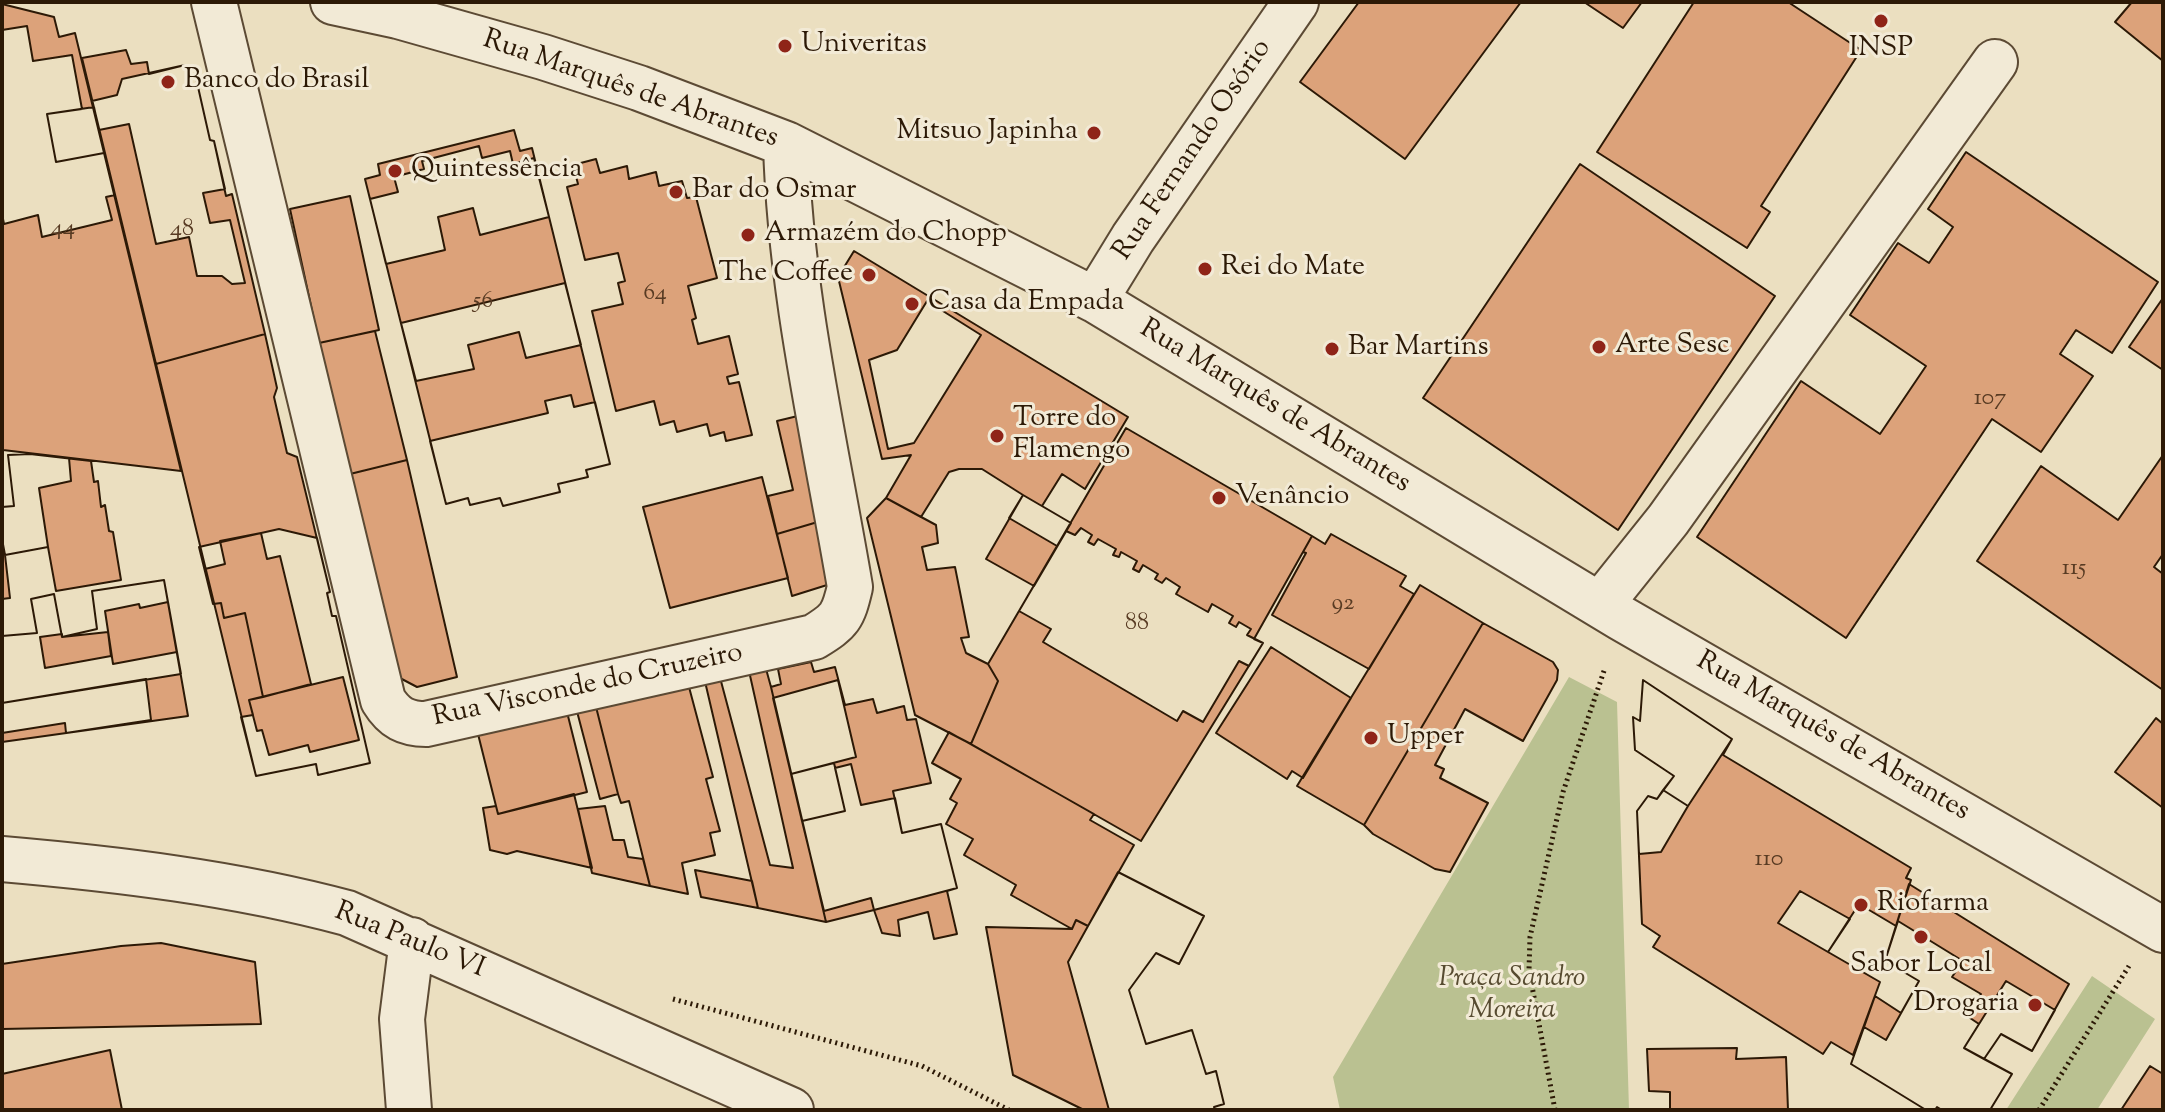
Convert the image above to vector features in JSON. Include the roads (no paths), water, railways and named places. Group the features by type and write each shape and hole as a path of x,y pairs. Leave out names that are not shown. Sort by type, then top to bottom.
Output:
{"street":[{"name":"Rua Visconde do Cruzeiro","path":"214,2 383,700 391,713 410,724 426,724 814,637 837,623 845,611 850,587 796,276 787,207 786,144"},
{"name":"Rua Marquês de Abrantes","path":"333,2 398,16 543,57 639,88 786,144 1095,300 1611,612 2159,927"},
{"name":"Rua Fernando Osório","path":"1095,300 1133,238 1296,2"},
{"path":"1611,612 1668,520 1995,62"},
{"name":"Rua Paulo VI","path":"2,859 100,867 297,900 347,913 791,1110"},
{"path":"409,1110 402,1019 412,940"}],"place":[{"name":"INSP","path":"1881,21"},
{"name":"Univeritas","path":"785,46"},
{"name":"Banco do Brasil","path":"168,82"},
{"name":"Mitsuo Japinha","path":"1094,133"},
{"name":"Quintessência","path":"395,171"},
{"name":"Bar do Osmar","path":"676,192"},
{"name":"Armazém do Chopp","path":"748,235"},
{"name":"Rei do Mate","path":"1205,269"},
{"name":"The Coffee","path":"869,275"},
{"name":"Casa da Empada","path":"912,304"},
{"name":"Arte Sesc","path":"1599,347"},
{"name":"Bar Martins","path":"1332,349"},
{"name":"Torre do Flamengo","path":"997,436"},
{"name":"Venâncio","path":"1219,498"},
{"name":"Upper","path":"1371,738"},
{"name":"Riofarma","path":"1861,905"},
{"name":"Sabor Local","path":"1921,937"},
{"name":"Drogaria","path":"2035,1005"}],"park label":[{"name":"Praça Sandro Moreira","path":"1512,996"}]}
